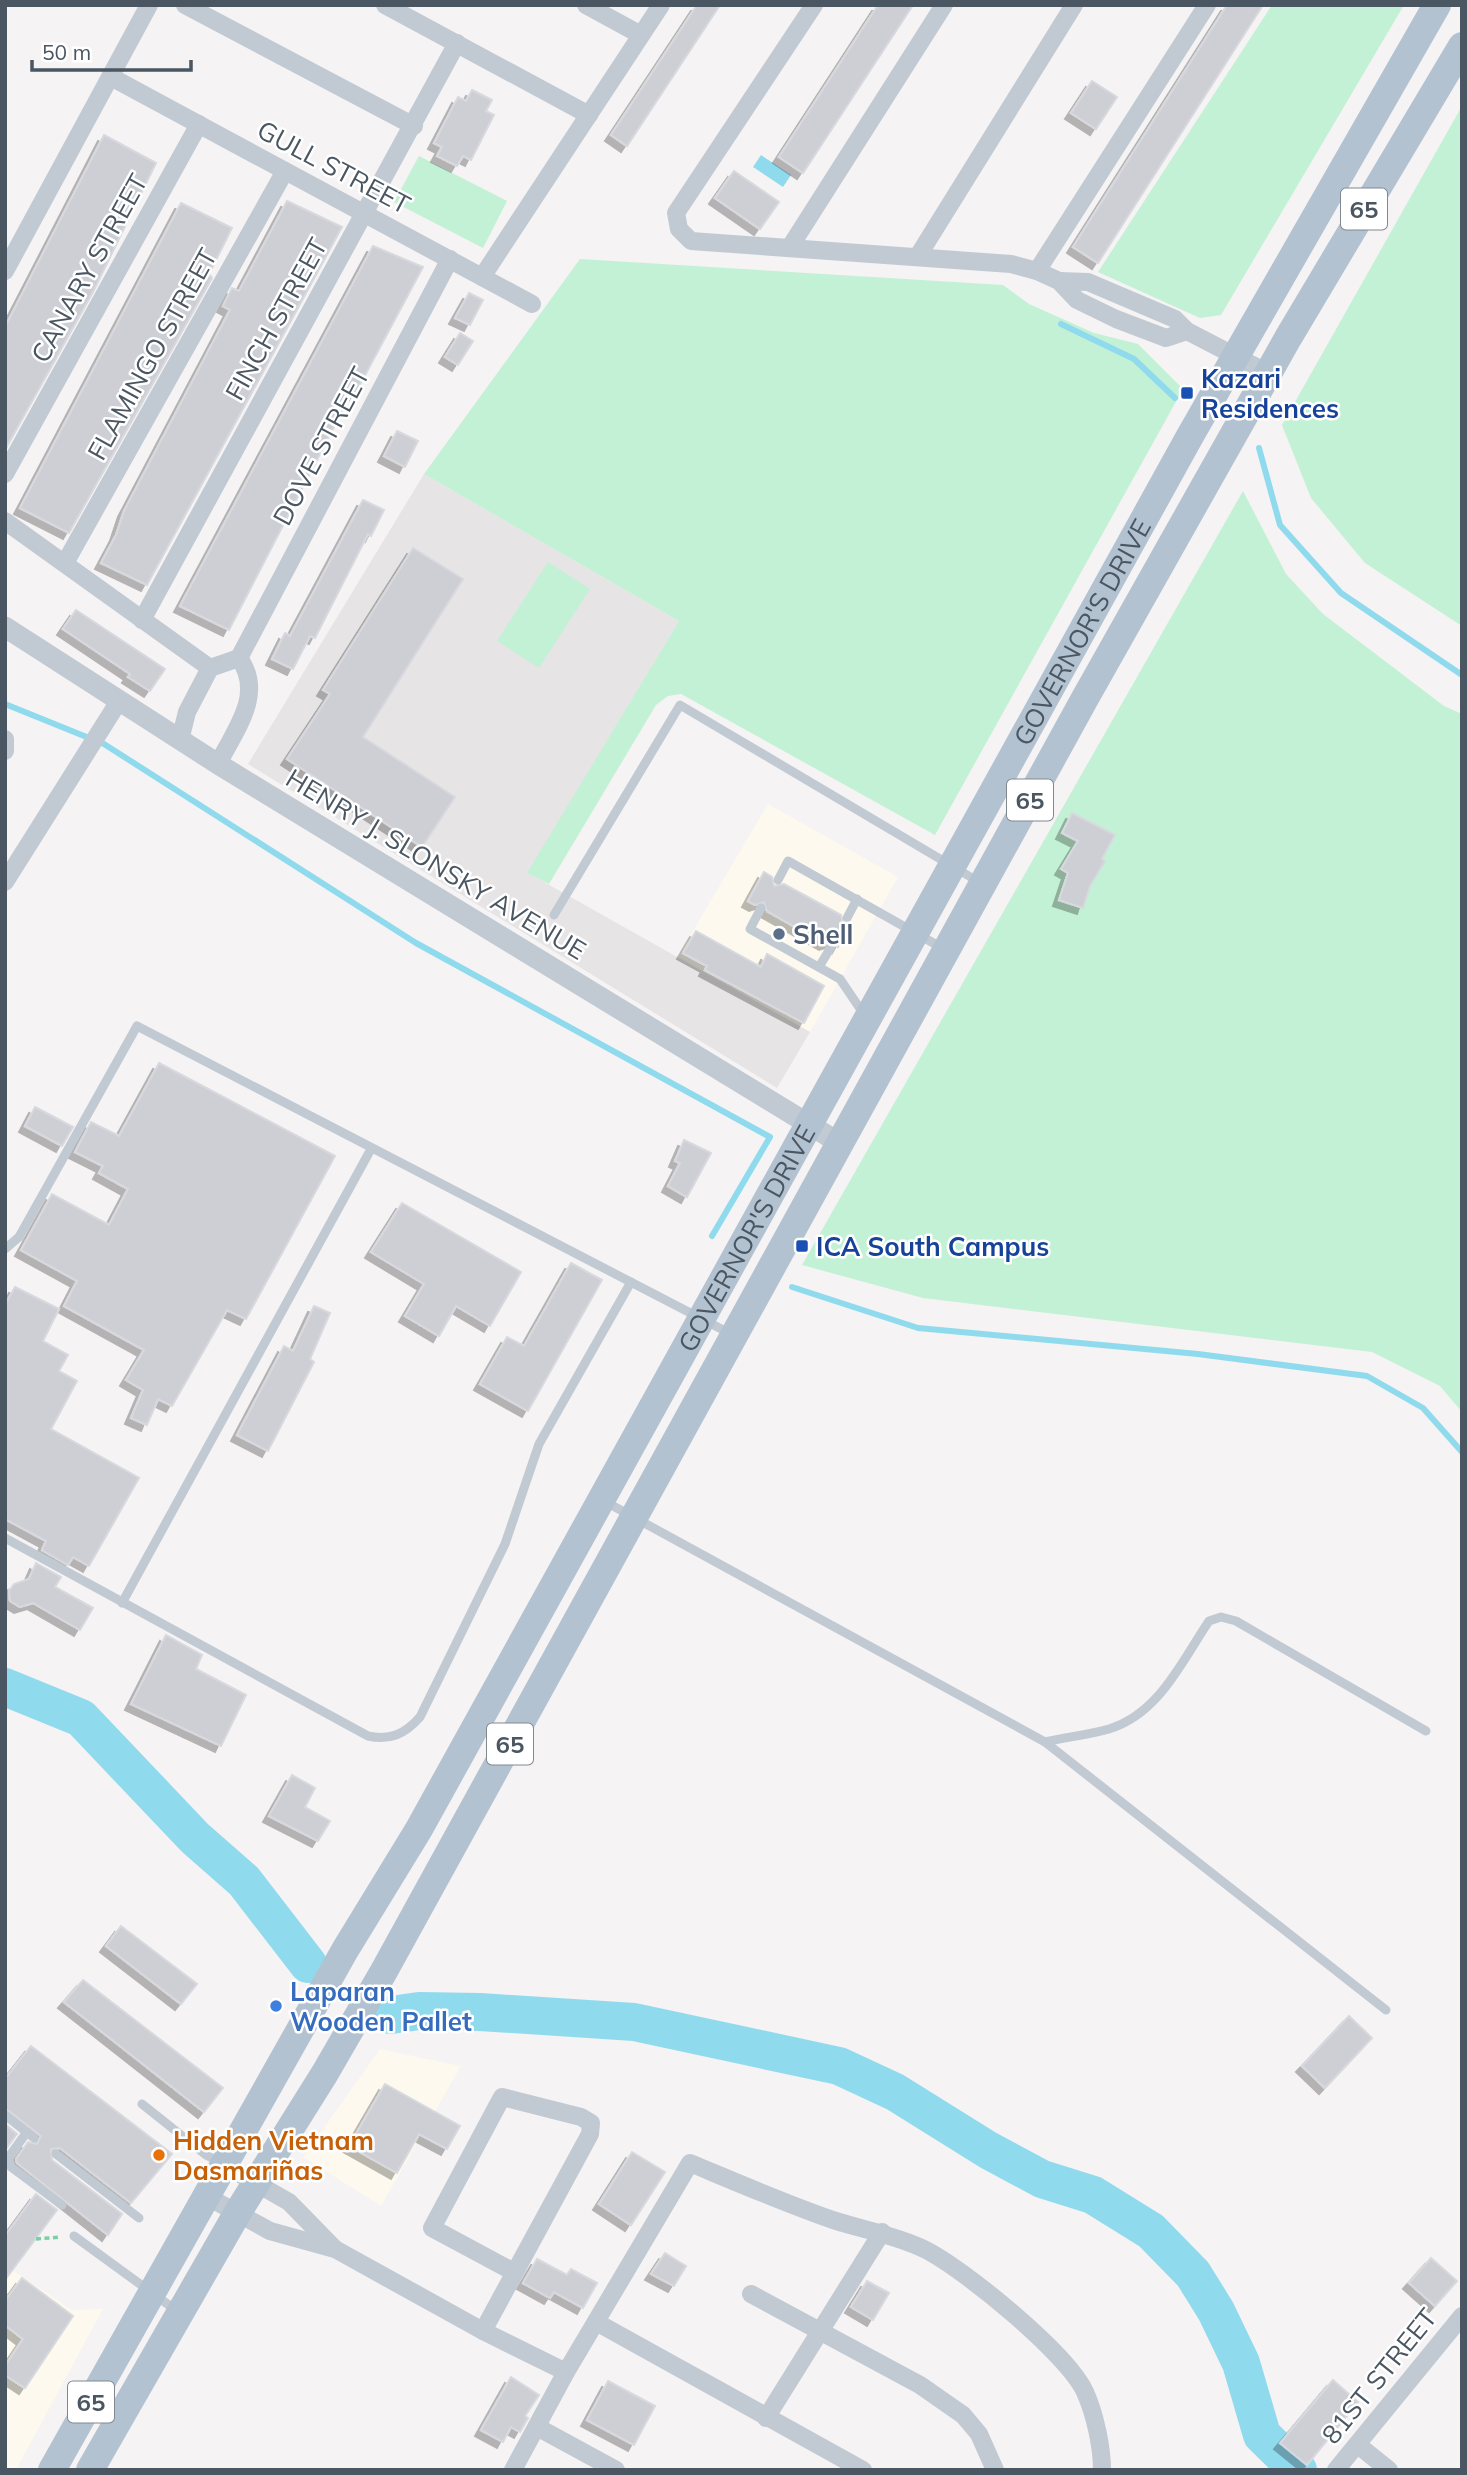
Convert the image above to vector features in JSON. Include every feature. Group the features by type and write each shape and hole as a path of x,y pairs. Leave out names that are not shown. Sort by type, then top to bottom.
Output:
{"main road":[{"name":"GOVERNOR'S DRIVE","path":"52,2470 226,2166 345,1950 419,1829 868,1020 950,865 1235,356 1437,5"},
{"name":"GOVERNOR'S DRIVE","path":"90,2470 237,2213 384,1971 1268,373 1462,46"}],"street":[{"path":"5,271 149,5"},
{"path":"185,5 414,126"},
{"path":"385,5 589,115"},
{"path":"586,5 640,35"},
{"path":"482,277 660,5"},
{"path":"814,5 676,212 679,229 691,241 1011,264 1059,281 1088,282 1101,287 1175,319 1186,331 1268,373"},
{"path":"790,247 944,5"},
{"path":"918,256 1074,5"},
{"path":"1037,271 1207,5"},
{"name":"FINCH STREET","path":"142,620 457,43"},
{"name":"GULL STREET","path":"111,77 532,304"},
{"name":"CANARY STREET","path":"5,474 199,124"},
{"name":"FLAMINGO STREET","path":"65,563 285,171"},
{"name":"DOVE STREET","path":"239,658 450,259"},
{"path":"5,521 210,667"},
{"name":"HENRY J. SLONSKY AVENUE","path":"5,627 218,764 841,1144"},
{"path":"180,740 187,712 210,667 239,658 251,681 246,707 218,764"},
{"path":"5,882 119,701"},
{"path":"5,738 5,751"},
{"path":"483,2331 590,2134 590,2123 581,2117 502,2097 432,2228 514,2272"},
{"path":"513,2470 566,2372 690,2163 782,2202 882,2232 925,2250 974,2282 1046,2343 1085,2391 1102,2456 1102,2470"},
{"path":"226,2166 289,2202 335,2249"},
{"path":"208,2197 270,2231 335,2249 483,2331 566,2372"},
{"path":"766,2418 882,2232"},
{"path":"751,2294 920,2385 962,2415 979,2434 995,2470"},
{"path":"596,2322 863,2470"},
{"name":"81ST STREET","path":"1336,2470 1458,2328"},
{"path":"537,2427 617,2470"},
{"path":"1358,2445 1389,2470"}],"lane":[{"path":"554,915 680,705 984,885"},
{"path":"778,880 788,861 947,951"},
{"path":"847,918 857,899"},
{"path":"761,908 750,929 840,979 868,1020"},
{"path":"819,967 831,947"},
{"path":"5,1249 19,1237 137,1026 735,1335"},
{"path":"122,1603 371,1149"},
{"path":"5,1538 368,1736 383,1740 412,1727 420,1717 505,1544 539,1444 631,1282"},
{"path":"602,1499 1045,1742 1386,2010"},
{"path":"1045,1742 1111,1728 1145,1710 1170,1682 1209,1620 1221,1617 1236,1621 1426,1731"},
{"path":"142,2104 206,2155 226,2166"},
{"path":"5,2115 31,2135 8,2158 11,2167 62,2205"},
{"path":"56,2154 139,2218"},
{"path":"74,2236 180,2314"}],"path":[{"path":"36,2239 74,2236"}],"shaded area":[{"path":"424,474 679,621 528,873 810,1032 777,1088 248,764"},
{"name":"Shell","path":"768,804 898,877 810,1032 678,956"},
{"path":"380,2049 461,2066 381,2206 303,2157"},
{"path":"5,2265 72,2310 103,2309 16,2470 5,2470"}],"green space":[{"path":"1272,5 1404,5 1221,315 1200,318 1098,272"},
{"path":"1462,106 1462,626 1365,563 1311,498 1282,425"},
{"path":"419,156 507,201 483,248 394,202"},
{"path":"580,259 1003,285 1029,304 1094,333 1138,344 1183,389 935,835 681,694 668,696 656,705 549,884 527,873 679,621 424,474"},
{"path":"1243,491 1286,574 1323,614 1444,706 1462,714 1462,1412 1440,1386 1372,1352 923,1298 802,1265"},
{"path":"548,562 590,589 539,668 497,641"}],"water":[{"path":"761,155 791,175 783,187 753,167"}],"building":[{"path":"697,5 720,5 627,146 611,135"},
{"path":"878,5 913,5 803,173 779,157"},
{"path":"1227,5 1263,5 1098,263 1073,247"},
{"path":"1092,81 1117,97 1096,129 1071,113"},
{"path":"472,90 492,100 486,111 494,115 471,160 463,156 457,166 437,156 442,147 434,143 458,97 466,101"},
{"path":"104,135 156,163 93,292 5,450 5,327"},
{"path":"734,171 779,202 760,229 715,198"},
{"path":"287,201 342,227 147,585 101,563 116,535 124,511 230,310 223,306 232,288 239,291"},
{"path":"181,203 232,228 209,274 212,278 69,533 20,508"},
{"path":"373,246 423,267 355,394 352,392 229,630 180,606"},
{"path":"469,293 483,300 470,325 455,318"},
{"path":"460,333 473,341 458,365 445,357"},
{"path":"397,431 418,441 405,467 384,456"},
{"path":"363,500 384,510 371,536 368,534 315,638 310,636 293,669 272,659 285,633 290,636"},
{"path":"413,548 463,579 363,737 455,797 422,847 287,759 330,694 323,690"},
{"path":"76,610 165,669 150,691 128,677 130,674 63,629"},
{"path":"1072,813 1115,835 1102,859 1105,861 1090,886 1083,908 1059,900 1068,873 1061,869 1078,841 1062,833"},
{"path":"764,872 772,877 774,886 784,884 841,915 843,924 852,923 838,947 834,941 825,944 767,911 764,902 755,905 748,901"},
{"path":"696,931 761,967 767,954 824,986 804,1023 705,970 707,966 683,953"},
{"path":"159,1063 335,1156 246,1319 227,1310 172,1406 158,1399 147,1425 131,1418 143,1390 126,1380 144,1350 64,1306 77,1281 21,1250 52,1194 109,1225 128,1189 99,1173 103,1166 75,1152 91,1122 119,1136"},
{"path":"35,1107 73,1127 62,1146 25,1126"},
{"path":"684,1140 711,1153 687,1197 668,1186 680,1163 675,1161"},
{"path":"402,1203 521,1272 490,1326 456,1306 439,1336 405,1316 424,1284 371,1252"},
{"path":"571,1263 602,1280 528,1411 480,1384 507,1337 524,1346"},
{"path":"15,1287 59,1309 43,1341 68,1355 59,1371 77,1381 51,1429 139,1478 89,1566 73,1557 68,1565 42,1550 46,1541 5,1519 5,1305"},
{"path":"314,1306 330,1313 310,1359 314,1362 268,1451 237,1435 284,1346 293,1351"},
{"path":"36,1563 61,1577 55,1587 93,1608 80,1630 33,1603 20,1607 10,1601 9,1591 14,1584 29,1579"},
{"path":"166,1635 202,1655 196,1669 246,1695 221,1746 131,1704"},
{"path":"292,1775 315,1788 305,1807 330,1821 318,1841 269,1816"},
{"path":"121,1926 197,1984 181,2004 106,1946"},
{"path":"83,1980 223,2088 204,2112 64,2002"},
{"path":"1349,2016 1372,2038 1325,2088 1302,2066"},
{"path":"31,2046 172,2154 131,2203 60,2148 51,2149 52,2160 122,2214 108,2235 17,2163 16,2159 28,2142 37,2144 41,2136 5,2108 5,2079"},
{"path":"385,2084 460,2126 447,2149 419,2134 397,2173 349,2146"},
{"path":"5,2124 17,2134 5,2150"},
{"path":"632,2152 665,2172 631,2225 599,2204"},
{"path":"36,2194 57,2210 5,2280 5,2236"},
{"path":"665,2253 686,2266 674,2286 651,2274"},
{"path":"1431,2258 1457,2281 1435,2306 1409,2283"},
{"path":"537,2259 567,2275 571,2269 597,2283 583,2308 554,2292 550,2298 523,2283"},
{"path":"22,2278 73,2316 25,2388 5,2375 5,2366 23,2339 5,2325 5,2301"},
{"path":"867,2281 889,2293 873,2320 851,2307"},
{"path":"511,2377 539,2395 525,2416 528,2418 520,2432 511,2427 503,2442 481,2430"},
{"path":"1333,2380 1358,2402 1307,2465 1280,2443"},
{"path":"608,2381 655,2406 634,2445 587,2420"}],"waterway":[{"path":"1061,324 1134,359 1175,398"},
{"path":"1259,448 1280,525 1341,593 1462,675"},
{"path":"5,704 104,744 416,943 770,1137 712,1236"},
{"path":"792,1287 918,1328 1198,1354 1367,1376 1423,1408 1462,1452"},
{"path":"5,1687 81,1718 195,1838 244,1881 308,1964"},
{"path":"391,2015 419,2011 480,2012 634,2022 839,2066 895,2092 988,2150 1042,2179 1093,2195 1151,2231 1193,2274 1216,2311 1241,2363 1262,2435 1298,2470"}],"place":[{"name":"Kazari Residences","path":"1187,393"},
{"name":"Shell","path":"779,934"},
{"name":"ICA South Campus","path":"802,1246"},
{"name":"Laparan Wooden Pallet","path":"276,2006"},
{"name":"Hidden Vietnam Dasmariñas","path":"159,2155"}]}
